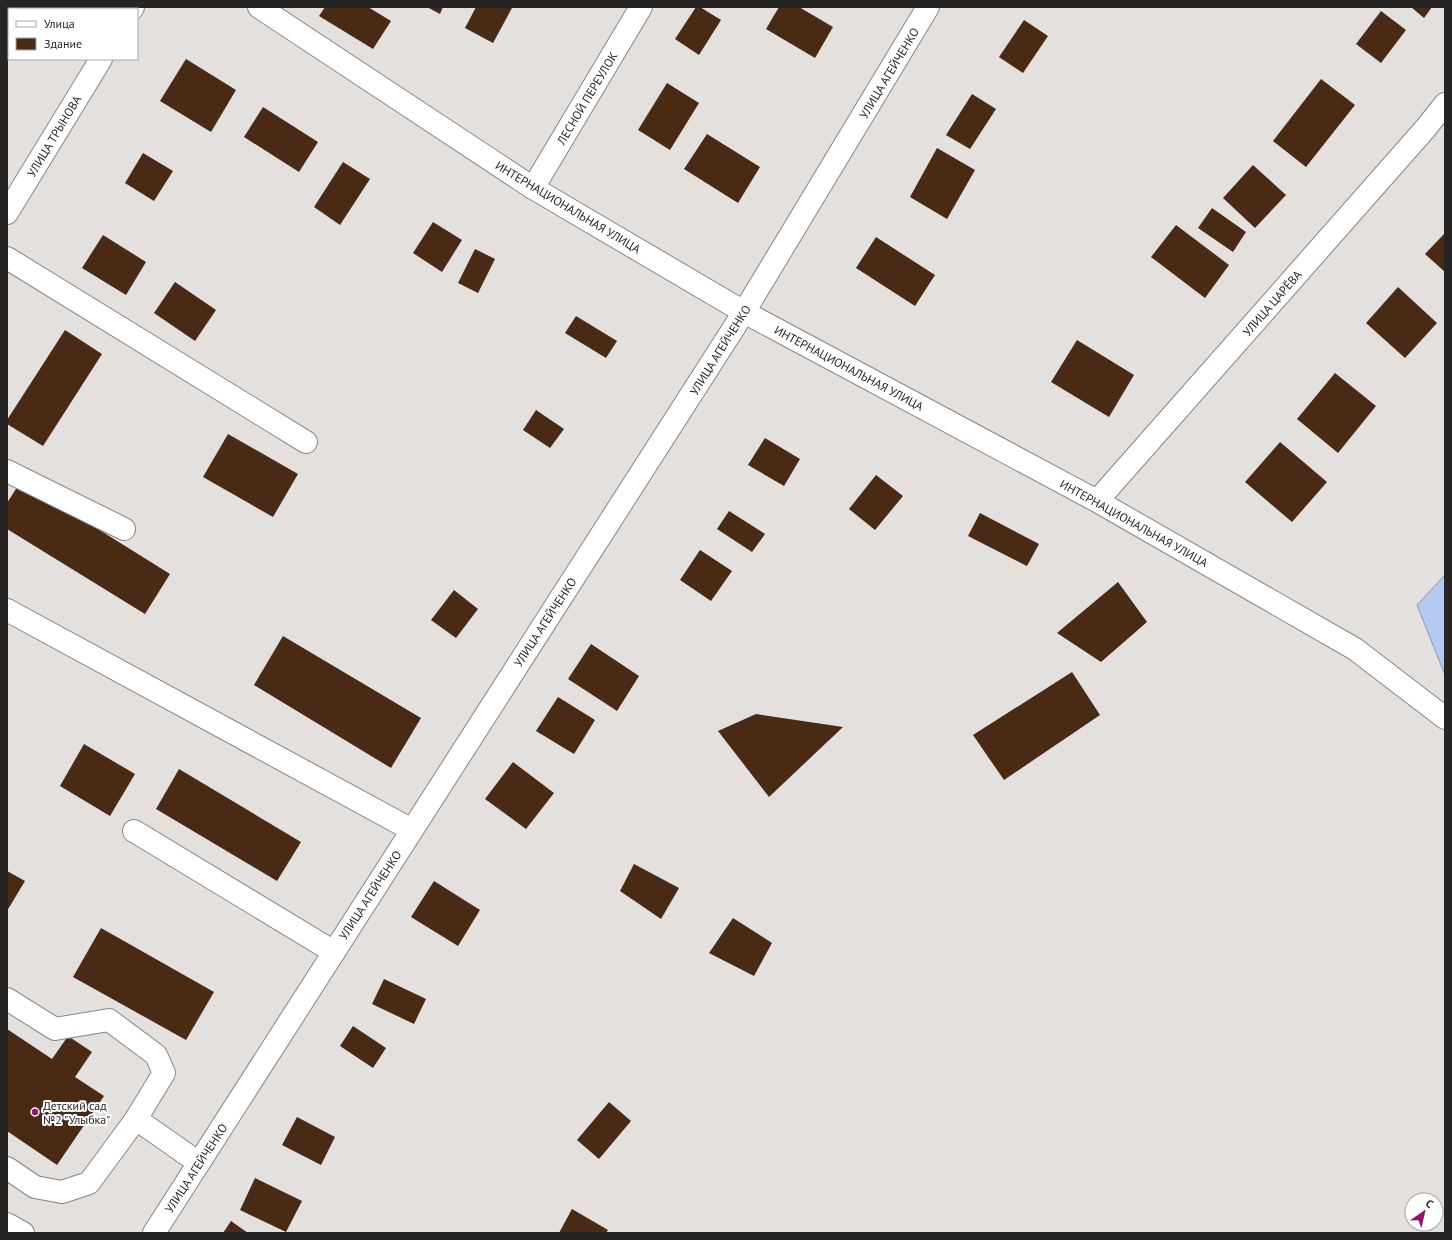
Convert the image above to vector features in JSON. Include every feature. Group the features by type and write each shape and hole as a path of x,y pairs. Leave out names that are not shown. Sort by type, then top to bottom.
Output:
{"street":[{"name":"ИНТЕРНАЦИОНАЛЬНАЯ УЛИЦА","path":"259,7 533,188 744,312 1098,501 1355,649 1445,718"},
{"name":"ЛЕСНОЙ ПЕРЕУЛОК","path":"533,188 641,7"},
{"name":"УЛИЦА АГЕЙЧЕНКО","path":"154,1233 744,312 928,7"},
{"name":"УЛИЦА ТРЫНОВА","path":"7,213 100,60"},
{"name":"УЛИЦА ЦАРЁВА","path":"1098,501 1425,129 1445,104"},
{"path":"7,258 306,442"},
{"path":"7,471 124,529"},
{"path":"7,610 412,830"},
{"path":"134,831 334,952"},
{"path":"7,999 55,1029 109,1020 156,1055 164,1073 136,1118 89,1183 62,1192 36,1187 7,1168"},
{"path":"136,1118 199,1162"},
{"path":"7,1224 23,1233"}],"water":[{"path":"1445,575 1445,675 1417,605"}],"building":[{"path":"7,7 10,8 8,8 8,42"},
{"path":"325,7 368,7 391,21 373,49 319,16"},
{"path":"427,7 443,7 440,14"},
{"path":"476,7 512,8 493,43 465,28"},
{"path":"696,7 700,7 721,20 699,55 675,39"},
{"path":"779,7 799,7 833,27 815,58 766,29"},
{"path":"1411,7 1432,7 1424,18"},
{"path":"1381,11 1406,30 1381,63 1356,44"},
{"path":"1024,20 1048,36 1023,73 999,57"},
{"path":"186,59 236,90 211,132 160,101"},
{"path":"1321,79 1355,105 1306,167 1273,141"},
{"path":"667,83 699,103 670,150 638,130"},
{"path":"972,94 996,109 970,149 946,135"},
{"path":"263,107 318,142 299,172 244,137"},
{"path":"707,134 760,167 738,203 684,169"},
{"path":"937,148 975,170 947,219 910,197"},
{"path":"143,153 173,171 154,201 125,183"},
{"path":"343,162 370,179 340,225 314,207"},
{"path":"1253,165 1286,195 1255,228 1223,198"},
{"path":"1212,208 1246,232 1233,252 1198,228"},
{"path":"433,222 462,240 442,272 413,253"},
{"path":"1176,225 1229,265 1205,298 1151,257"},
{"path":"1445,233 1445,272 1425,254"},
{"path":"103,235 146,262 126,295 82,268"},
{"path":"876,237 935,275 915,306 856,268"},
{"path":"475,249 495,259 478,293 458,283"},
{"path":"175,282 216,310 195,341 154,313"},
{"path":"1398,287 1437,323 1405,358 1366,323"},
{"path":"576,316 617,341 606,358 565,333"},
{"path":"65,330 102,354 43,446 7,424 7,420"},
{"path":"1077,340 1134,375 1109,417 1051,382"},
{"path":"1335,373 1376,406 1338,453 1297,419"},
{"path":"536,410 564,429 550,448 523,430"},
{"path":"228,434 298,474 273,517 203,477"},
{"path":"765,438 800,459 784,486 748,465"},
{"path":"1280,442 1327,482 1292,522 1245,482"},
{"path":"876,475 903,496 875,530 849,509"},
{"path":"21,481 170,574 145,614 7,529 7,503"},
{"path":"729,511 765,534 752,552 717,529"},
{"path":"980,513 1039,544 1027,566 968,536"},
{"path":"700,550 732,571 711,601 680,580"},
{"path":"1118,582 1147,622 1101,662 1057,633"},
{"path":"454,590 478,609 456,638 431,620"},
{"path":"283,636 421,718 391,768 254,685"},
{"path":"591,644 639,676 617,711 568,679"},
{"path":"1072,672 1100,715 1004,780 973,735"},
{"path":"558,697 595,720 574,754 536,731"},
{"path":"756,714 843,727 769,797 718,731"},
{"path":"84,744 135,774 110,816 60,786"},
{"path":"513,762 554,793 526,829 485,799"},
{"path":"179,769 301,842 277,881 156,809"},
{"path":"634,864 679,888 661,919 620,891"},
{"path":"7,871 25,881 7,911"},
{"path":"434,881 480,910 458,946 411,917"},
{"path":"733,918 772,943 754,976 709,953"},
{"path":"101,928 214,992 186,1040 73,977"},
{"path":"384,979 426,999 414,1024 372,1004"},
{"path":"353,1026 386,1048 373,1068 340,1046"},
{"path":"7,1029 52,1059 68,1036 92,1052 75,1077 104,1096 57,1165 7,1131"},
{"path":"609,1102 631,1121 599,1159 577,1140"},
{"path":"297,1117 335,1137 321,1165 282,1145"},
{"path":"255,1178 302,1201 286,1232 240,1210"},
{"path":"572,1209 608,1230 606,1233 559,1233"},
{"path":"231,1221 248,1233 223,1233"}],"place":[{"name":"Детский сад №2 \"Улыбка\"","path":"35,1112"}]}
